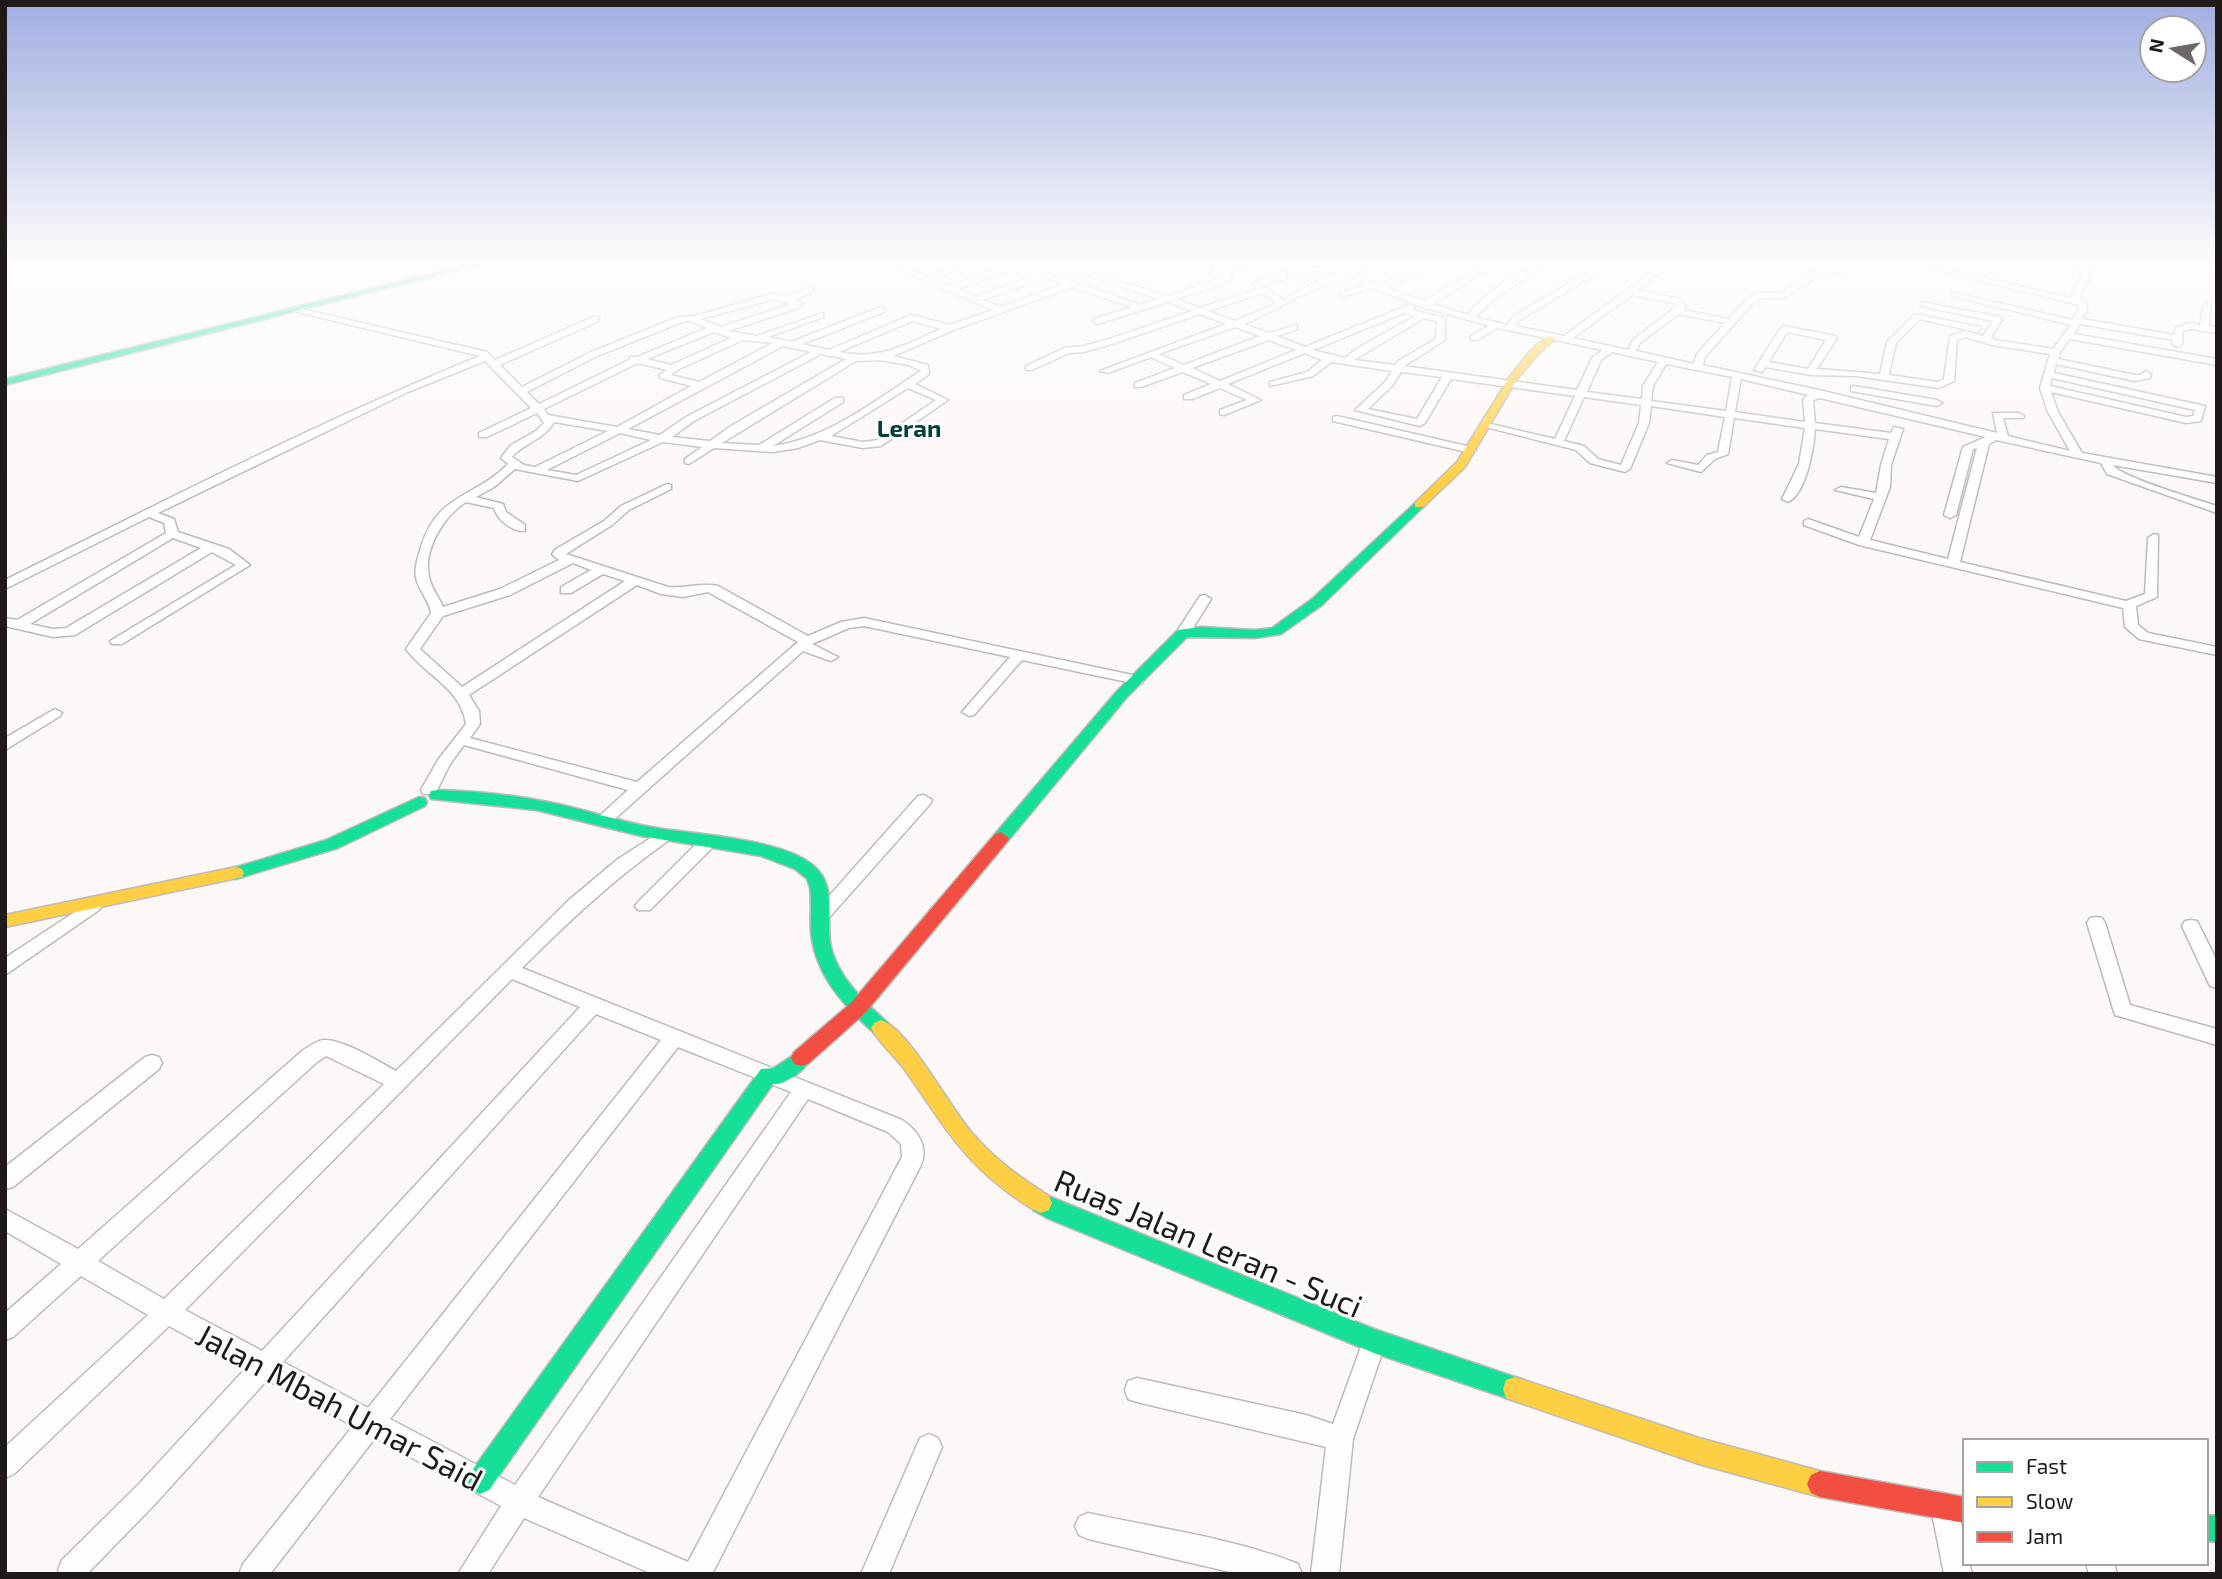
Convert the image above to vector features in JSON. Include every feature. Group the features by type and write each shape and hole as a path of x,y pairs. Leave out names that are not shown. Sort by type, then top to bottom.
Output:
{"main road":[{"path":"5,380 174,338"},
{"path":"5,380 178,338"},
{"path":"480,1481 772,1076 821,1043 858,1008 1137,680 1183,633 1263,634 1282,629 1334,588 1450,475 1487,426 1509,383 1537,348 1558,339"},
{"path":"5,921 223,877 324,849 372,828 428,796"},
{"name":"Ruas Jalan Leran - Suci","path":"428,796 501,799 558,809 663,836 762,851 802,863 813,874 820,917 820,936 835,979 858,1008 902,1049 923,1075 949,1120 973,1148 1027,1195 1068,1216 1374,1340 1478,1378 1775,1474 1844,1490 1954,1509"}],"street":[{"path":"406,338 491,360 547,418 549,424 545,430 506,457 514,464 536,471 578,478 662,439 690,419 824,352 861,338"},
{"path":"5,585 148,513 420,384 548,338"},
{"path":"519,392 594,354 635,338"},
{"path":"483,435 539,410 635,359 694,338"},
{"path":"700,385 663,376 673,368 740,338"},
{"path":"547,418 662,439 777,449 822,437 924,374 925,367 913,363 854,358 752,338"},
{"path":"536,471 619,430 700,385 804,338"},
{"path":"878,359 928,338"},
{"path":"1029,368 1067,350 1101,345 1123,338"},
{"path":"1105,370 1195,338"},
{"path":"1138,385 1266,338"},
{"path":"1270,338 1329,359 1895,437"},
{"path":"1188,397 1334,338"},
{"path":"1347,361 1379,338"},
{"path":"1420,423 1360,410 1389,384 1402,362 1440,338"},
{"path":"1552,338 1823,394 1933,421 1986,441 2217,480"},
{"path":"1631,352 1636,342 1642,338"},
{"path":"1698,367 1700,356 1717,338"},
{"path":"1759,380 1758,371 1779,338"},
{"path":"1811,372 1829,338"},
{"path":"1884,377 1892,342 1896,338"},
{"path":"1764,363 1811,372 1884,377 1939,386 1949,381 1953,338"},
{"path":"1994,338 2054,357 2135,378 2145,378 2146,374"},
{"path":"2068,338 2054,357 2045,388 2053,412 2078,456"},
{"path":"2076,338 2123,349 2175,354 2217,362"},
{"path":"2175,354 2178,338"},
{"path":"1558,443 1597,358 1611,349"},
{"path":"594,354 635,359 673,368"},
{"path":"1151,354 1256,400 1224,412"},
{"path":"689,461 709,444 854,358"},
{"path":"1273,384 1310,374 1329,359"},
{"path":"1487,426 1581,449 1594,461 1625,469 1644,423 1645,401 1653,375 1663,361 1670,361"},
{"path":"1411,437 1450,374"},
{"path":"1672,463 1701,469 1711,457 1723,454 1728,413 1737,375"},
{"path":"2045,388 2186,420 2197,419 2201,408 2050,376"},
{"path":"822,437 863,445 881,443 943,400 908,384"},
{"path":"1933,421 1939,386"},
{"path":"1854,389 1937,403"},
{"path":"1788,499 1800,479 1809,444 1811,412 1808,400 1823,394"},
{"path":"760,449 839,400"},
{"path":"1863,542 1880,497 1895,437 1906,415"},
{"path":"1950,515 1997,415 2020,416"},
{"path":"1337,419 1471,450"},
{"path":"2105,461 2111,472 2130,481 2217,510"},
{"path":"438,613 435,602 424,586 422,567 430,534 438,520 463,498 501,477 514,464"},
{"path":"1953,564 1971,466"},
{"path":"567,560 558,554 608,523 625,508 667,487"},
{"path":"1841,490 1880,497"},
{"path":"463,498 499,506 501,514 521,528"},
{"path":"148,513 170,521 172,534"},
{"path":"1808,523 1863,542 2130,606"},
{"path":"22,623 172,534 225,552 244,565 117,641"},
{"path":"2130,606 2137,600 2151,597 2154,538"},
{"path":"5,622 22,623 48,634 70,632 211,547"},
{"path":"428,796 443,764 473,719 461,694 413,649 415,642 438,613 505,592 567,560 576,560 633,582 678,593 708,587 831,657"},
{"path":"566,590 600,570"},
{"path":"461,694 633,582"},
{"path":"1183,633 1205,599"},
{"path":"2130,606 2132,627 2144,636 2217,651"},
{"path":"602,821 804,644 846,625 864,622 1017,657 1137,680"},
{"path":"969,712 1017,657"},
{"path":"5,745 55,713"},
{"path":"461,740 639,788"},
{"path":"820,917 924,800"},
{"path":"5,1465 215,1267 591,889 663,836"},
{"path":"644,906 707,843"},
{"path":"5,968 95,904"},
{"path":"2096,923 2122,1010 2217,1037"},
{"path":"2191,926 2217,981"},
{"path":"510,971 895,1126 914,1143 913,1158 697,1574"},
{"path":"72,1570 147,1494 593,1005"},
{"path":"253,1574 675,1037"},
{"path":"5,1329 310,1056 324,1048 336,1050 399,1082"},
{"path":"5,1180 152,1063"},
{"path":"472,1574 804,1089"},
{"name":"Jalan Mbah Umar Said","path":"5,1219 165,1312 519,1502 684,1574"},
{"path":"1325,1574 1339,1438 1374,1340"},
{"path":"1137,1390 1339,1438"},
{"path":"875,1574 929,1447"},
{"path":"1954,1509 1958,1574"},
{"path":"1088,1526 1228,1557 1288,1574"}],"traffic: fast":[{"path":"5,382 183,338"},
{"path":"1001,838 1122,694 1183,633 1201,631 1255,634 1276,631 1317,602 1419,505"},
{"path":"437,795 536,805 641,831 762,851 801,865 817,881 822,947 833,974 850,997 881,1028"},
{"path":"236,873 332,844 419,802"},
{"path":"480,1481 768,1075 777,1077 801,1058"},
{"path":"1041,1203 1374,1341 1515,1389"},
{"path":"2208,1528 2217,1529"}],"traffic: slow":[{"path":"1419,505 1466,458 1513,378 1524,363 1551,338"},
{"path":"5,921 236,873"},
{"path":"881,1028 913,1065 948,1119 976,1153 1018,1188 1041,1203"},
{"path":"1515,1389 1699,1451 1820,1484"}],"traffic: jam":[{"path":"801,1058 858,1008 1001,838"},
{"path":"1820,1484 1963,1510"}],"district":[{"name":"Leran","path":"909,427"}]}
